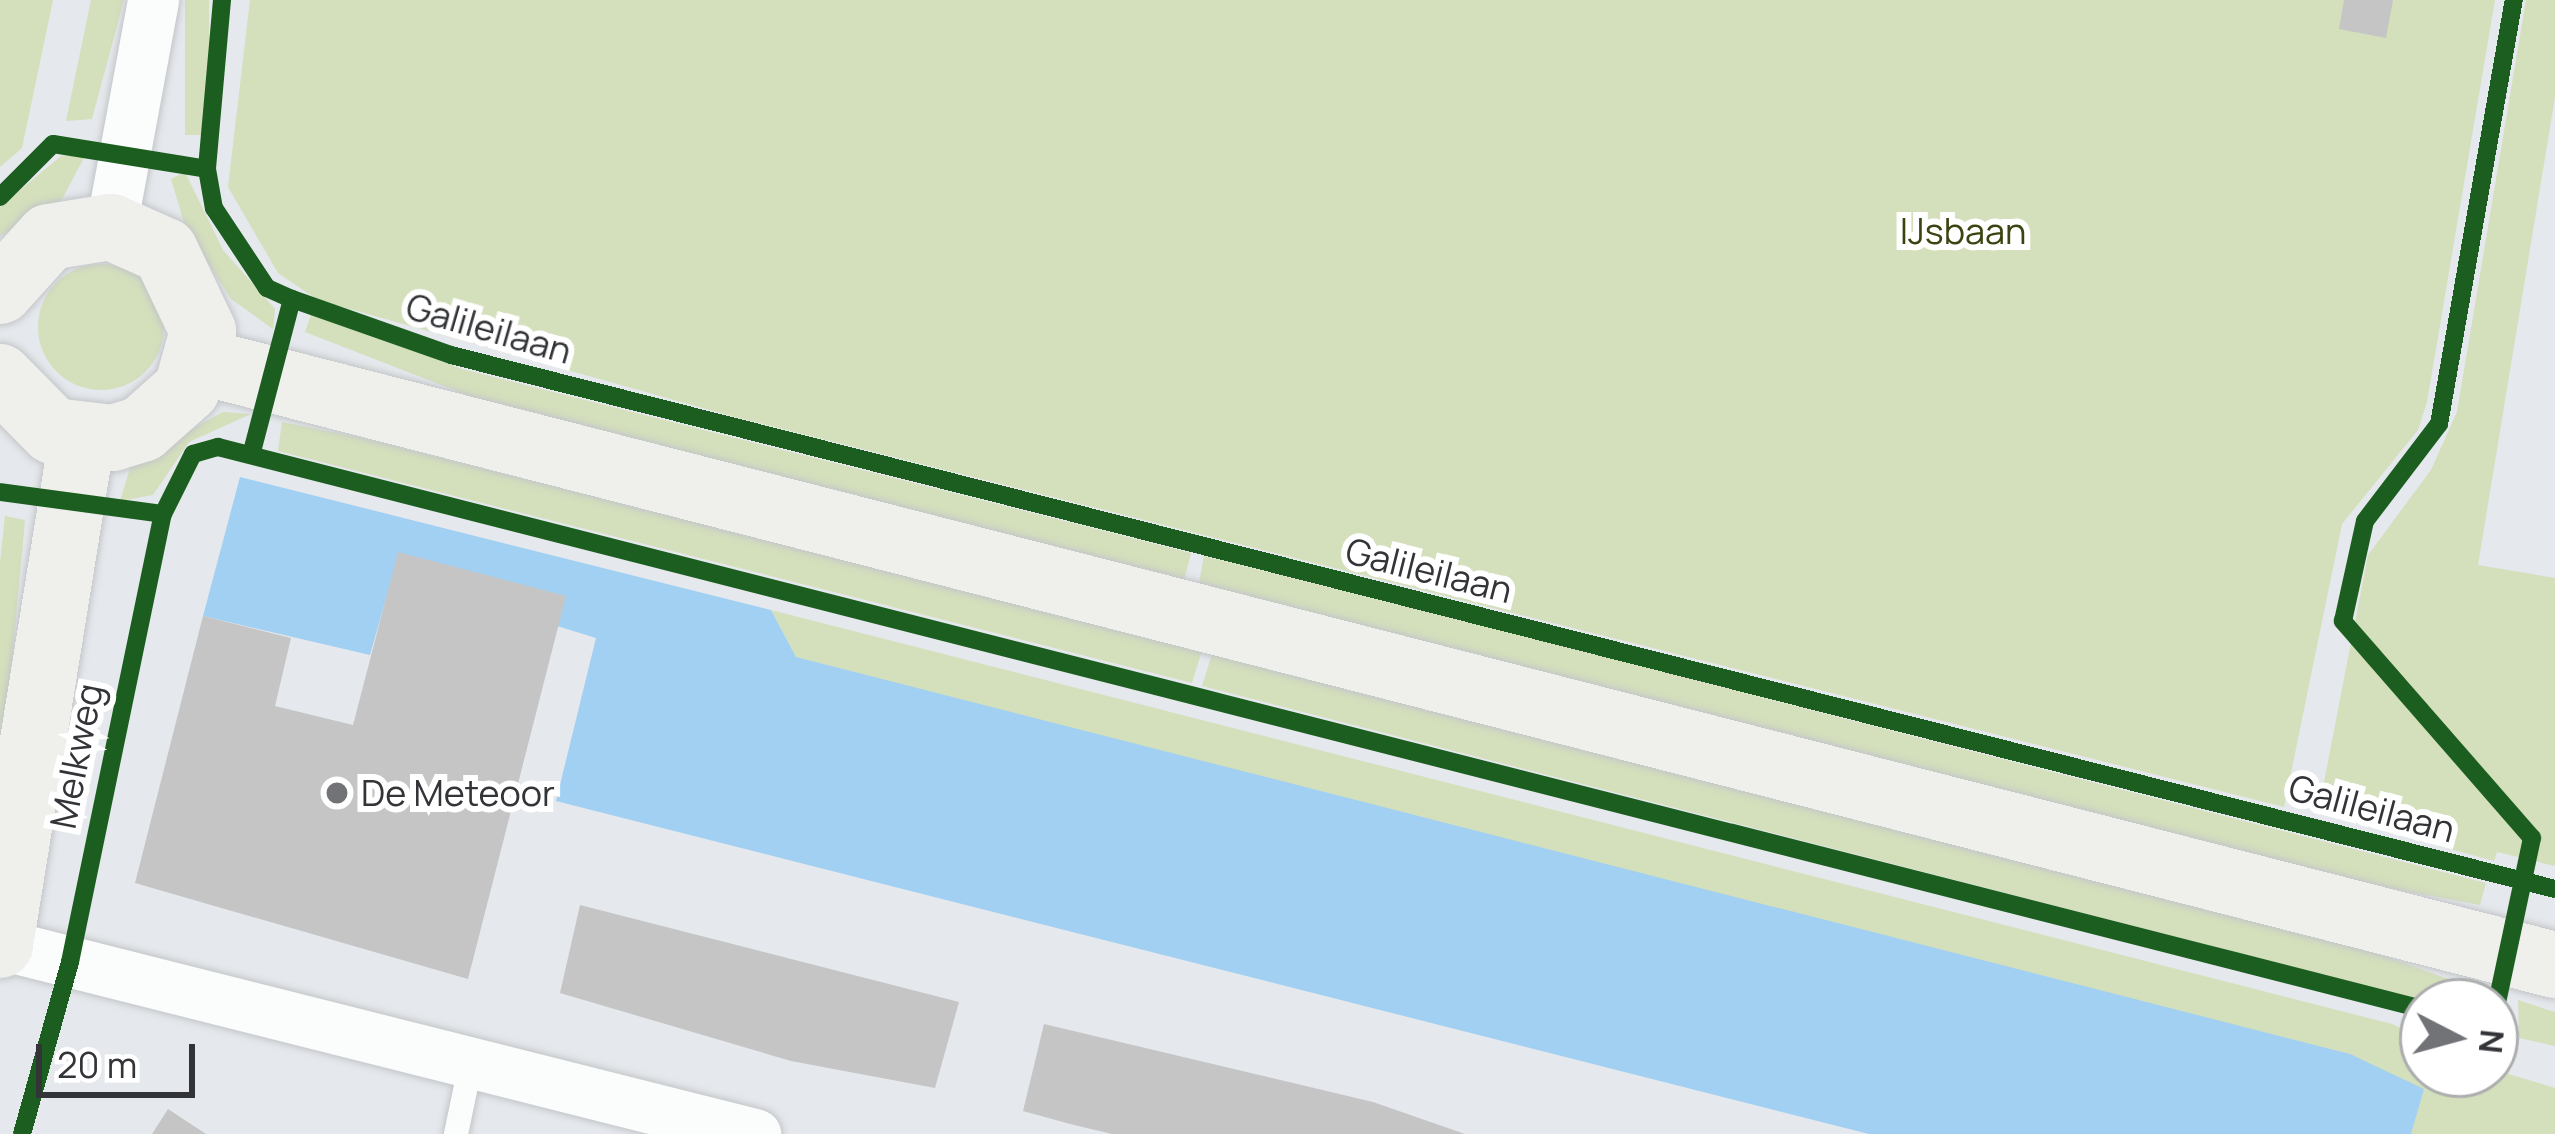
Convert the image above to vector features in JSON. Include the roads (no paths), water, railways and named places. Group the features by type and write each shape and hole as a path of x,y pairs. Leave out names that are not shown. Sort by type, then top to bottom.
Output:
{"main road":[{"path":"0,376 28,416 82,438 142,429 177,400 199,361 201,316 185,274 111,227 49,237 5,274"},
{"path":"199,361 2555,965"},
{"name":"Melkweg","path":"0,945 82,438"}],"street":[{"path":"111,227 153,0"},
{"path":"0,945 754,1134"}],"lane":[{"path":"456,1134 471,1062"}],"water":[{"path":"240,477 771,610 796,657 2350,1054 2399,1077 2399,1098 2421,1098 2411,1134 1869,1134 556,801 596,638 557,626 565,596 399,553 370,655 203,616"}],"place":[{"name":"De Meteoor","path":"337,793"}],"park label":[{"name":"IJsbaan","path":"1963,231"}]}
